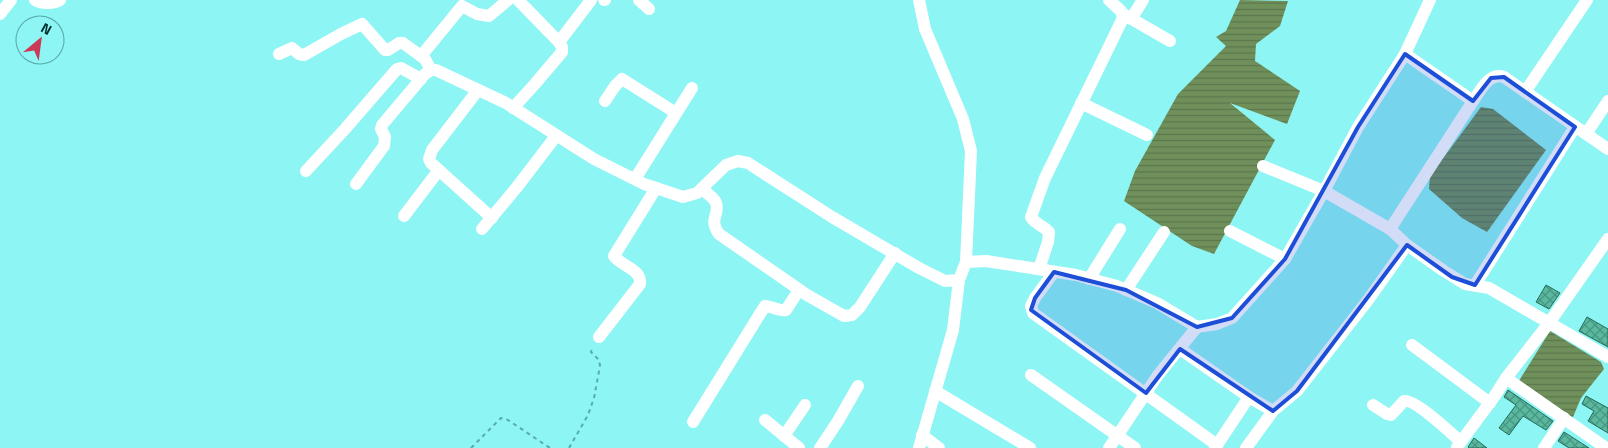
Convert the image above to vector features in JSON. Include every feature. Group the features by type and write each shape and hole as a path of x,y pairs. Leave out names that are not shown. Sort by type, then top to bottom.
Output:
{"street":[{"path":"0,14 11,0"},
{"path":"35,0 39,2 57,2 60,0"},
{"path":"421,56 462,6 477,14 489,16 508,0"},
{"path":"513,108 562,52 559,42 518,0"},
{"path":"559,42 591,0"},
{"path":"638,0 649,9"},
{"path":"918,0 925,29 963,119 971,151 966,262 960,280 953,330 919,448"},
{"path":"1109,0 1127,17 1170,41"},
{"path":"1039,269 1048,242 1049,232 1046,228 1032,220 1031,217 1045,178 1121,23 1143,0"},
{"path":"966,262 986,260 1089,279 1126,290 1157,303 1197,326 1216,324 1232,318 1285,259 1358,126 1405,54 1430,0"},
{"path":"1525,92 1587,0"},
{"path":"279,54 292,48 298,54 304,55 362,24 385,50 398,43 403,43 421,56 428,63 431,70"},
{"path":"1405,54 1473,101"},
{"path":"306,171 346,129 397,69 406,70 421,79"},
{"path":"356,184 384,146 382,125 431,70"},
{"path":"431,70 445,73 513,108 594,159 656,188 683,197 697,193 726,165 738,161 748,162 832,217 945,281 960,280"},
{"path":"1390,229 1473,101 1490,78 1496,75 1504,77 1608,150"},
{"path":"605,101 622,79 627,80 676,113"},
{"path":"635,179 692,88"},
{"path":"478,90 429,158 431,163 492,218"},
{"path":"1475,285 1581,130 1608,101"},
{"path":"1081,103 1147,135"},
{"path":"482,229 556,136"},
{"path":"1263,166 1324,191 1390,229 1406,245 1452,277 1465,284 1489,288 1608,357"},
{"path":"404,216 439,170"},
{"path":"599,337 640,284 639,275 614,256 656,188"},
{"path":"702,188 715,201 716,206 713,220 714,227 719,234 799,290 844,316 852,315 860,307 895,253"},
{"path":"1089,279 1120,229"},
{"path":"1230,231 1285,259"},
{"path":"1126,290 1164,232"},
{"path":"1373,405 1392,415 1404,401 1408,400 1421,408 1459,445 1506,378 1550,323 1608,239"},
{"path":"1246,448 1273,411 1297,391 1368,300 1406,245"},
{"path":"1054,272 1035,298 1031,306 1033,312 1216,446 1249,397"},
{"path":"693,422 762,309 768,306 783,311 786,310 799,290"},
{"path":"1109,448 1146,393 1197,326"},
{"path":"1412,345 1490,403"},
{"path":"1180,349 1249,397 1273,411"},
{"path":"1031,375 1135,448"},
{"path":"1506,378 1606,448"},
{"path":"820,448 838,422 858,386"},
{"path":"935,391 1030,448"},
{"path":"784,436 805,405"},
{"path":"1544,448 1564,418"},
{"path":"765,420 799,448"},
{"path":"922,435 939,448"}],"path":[{"path":"569,448 592,408 600,366 599,360 591,350 599,337"},
{"path":"471,448 501,418 508,420 550,448"}],"highlighted area":[{"path":"1405,54 1473,101 1491,78 1504,77 1575,127 1475,285 1452,277 1407,245 1297,391 1273,411 1180,349 1146,393 1031,310 1035,298 1054,272 1126,290 1197,327 1232,318 1285,259 1358,127"}],"shaded area":[{"path":"1240,0 1288,1 1280,26 1256,44 1255,61 1300,91 1287,124 1230,103 1275,140 1214,254 1192,246 1124,201 1135,171 1178,94 1226,46 1216,37 1226,31"},
{"path":"1481,107 1493,109 1546,150 1487,232 1462,218 1429,189 1430,176"},
{"path":"1550,331 1601,362 1604,369 1581,398 1573,417 1567,418 1517,384"}],"building":[{"path":"1546,285 1560,293 1549,309 1536,302"},
{"path":"1587,317 1608,329 1608,347 1579,331"},
{"path":"1508,390 1553,421 1546,430 1523,416 1509,435 1499,428 1516,405 1504,397"},
{"path":"1586,396 1608,408 1608,433 1588,421 1594,411 1582,404"},
{"path":"1564,432 1589,448 1569,448 1558,441"},
{"path":"1474,438 1487,448 1469,448"}]}
